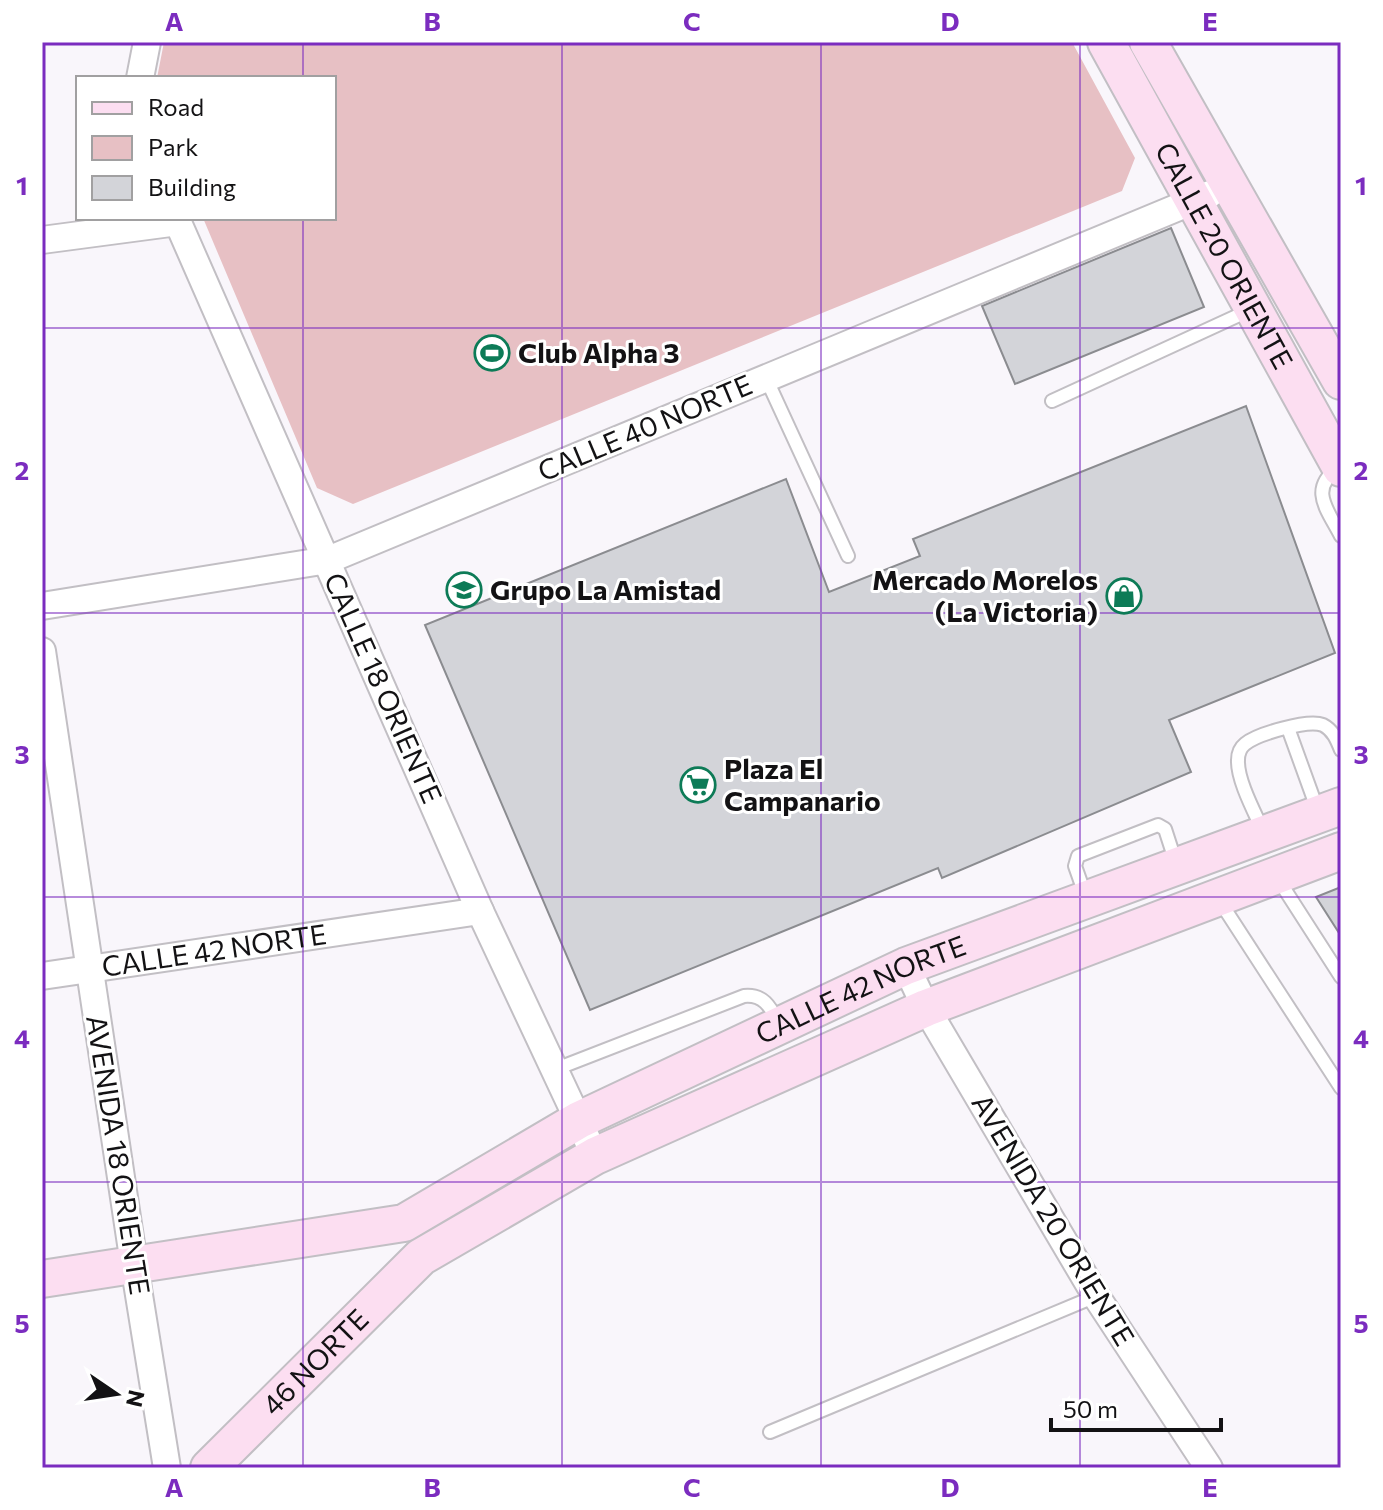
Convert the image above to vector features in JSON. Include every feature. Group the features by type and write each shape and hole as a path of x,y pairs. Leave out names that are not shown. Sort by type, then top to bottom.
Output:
{"main road":[{"name":"CALLE 20 ORIENTE","path":"1106,42 1341,467"},
{"name":"CALLE 20 ORIENTE","path":"1148,42 1341,381"},
{"name":"CALLE 42 NORTE","path":"404,1223 579,1120 906,966 1330,810"},
{"name":"CALLE 42 NORTE","path":"421,1257 595,1156 926,1008 1341,851"},
{"path":"42,1279 404,1223 421,1257"},
{"name":"46 NORTE","path":"209,1468 421,1257"}],"street":[{"path":"140,76 147,42"},
{"name":"CALLE 40 NORTE","path":"42,606 328,560 1229,186"},
{"path":"42,240 177,220"},
{"name":"CALLE 18 ORIENTE","path":"177,220 480,911 595,1156"},
{"name":"AVENIDA 18 ORIENTE","path":"42,651 167,1468"},
{"name":"CALLE 42 NORTE","path":"42,976 480,911"},
{"name":"AVENIDA 20 ORIENTE","path":"906,966 926,1008 1096,1296 1209,1468"}],"lane":[{"path":"1052,401 1253,309"},
{"path":"766,378 848,556"},
{"path":"1341,467 1324,478 1322,486 1326,507 1341,536"},
{"path":"1264,834 1239,770 1238,758 1242,747 1251,740 1313,723 1325,726 1334,733 1341,750"},
{"path":"1288,728 1330,810"},
{"path":"1276,875 1341,977"},
{"path":"1217,898 1341,1088"},
{"path":"556,1069 744,996 763,998 780,1025"},
{"path":"770,1432 1096,1296"}],"green space":[{"name":"Club Alpha 3","path":"164,42 1072,42 1135,158 1122,191 353,504 317,488 204,220 336,220 336,76 157,76"}],"building":[{"path":"1171,228 1204,307 1015,384 982,306"},
{"path":"1246,406 1335,653 1169,720 1191,772 942,878 938,868 590,1010 425,625 786,479 829,592 920,556 913,539"},
{"path":"1341,887 1341,936 1316,897"}],"place":[{"name":"Club Alpha 3","path":"492,353"},
{"name":"Grupo La Amistad","path":"464,590"},
{"name":"Mercado Morelos (La Victoria)","path":"1124,596"},
{"name":"Plaza El Campanario","path":"698,785"}]}
